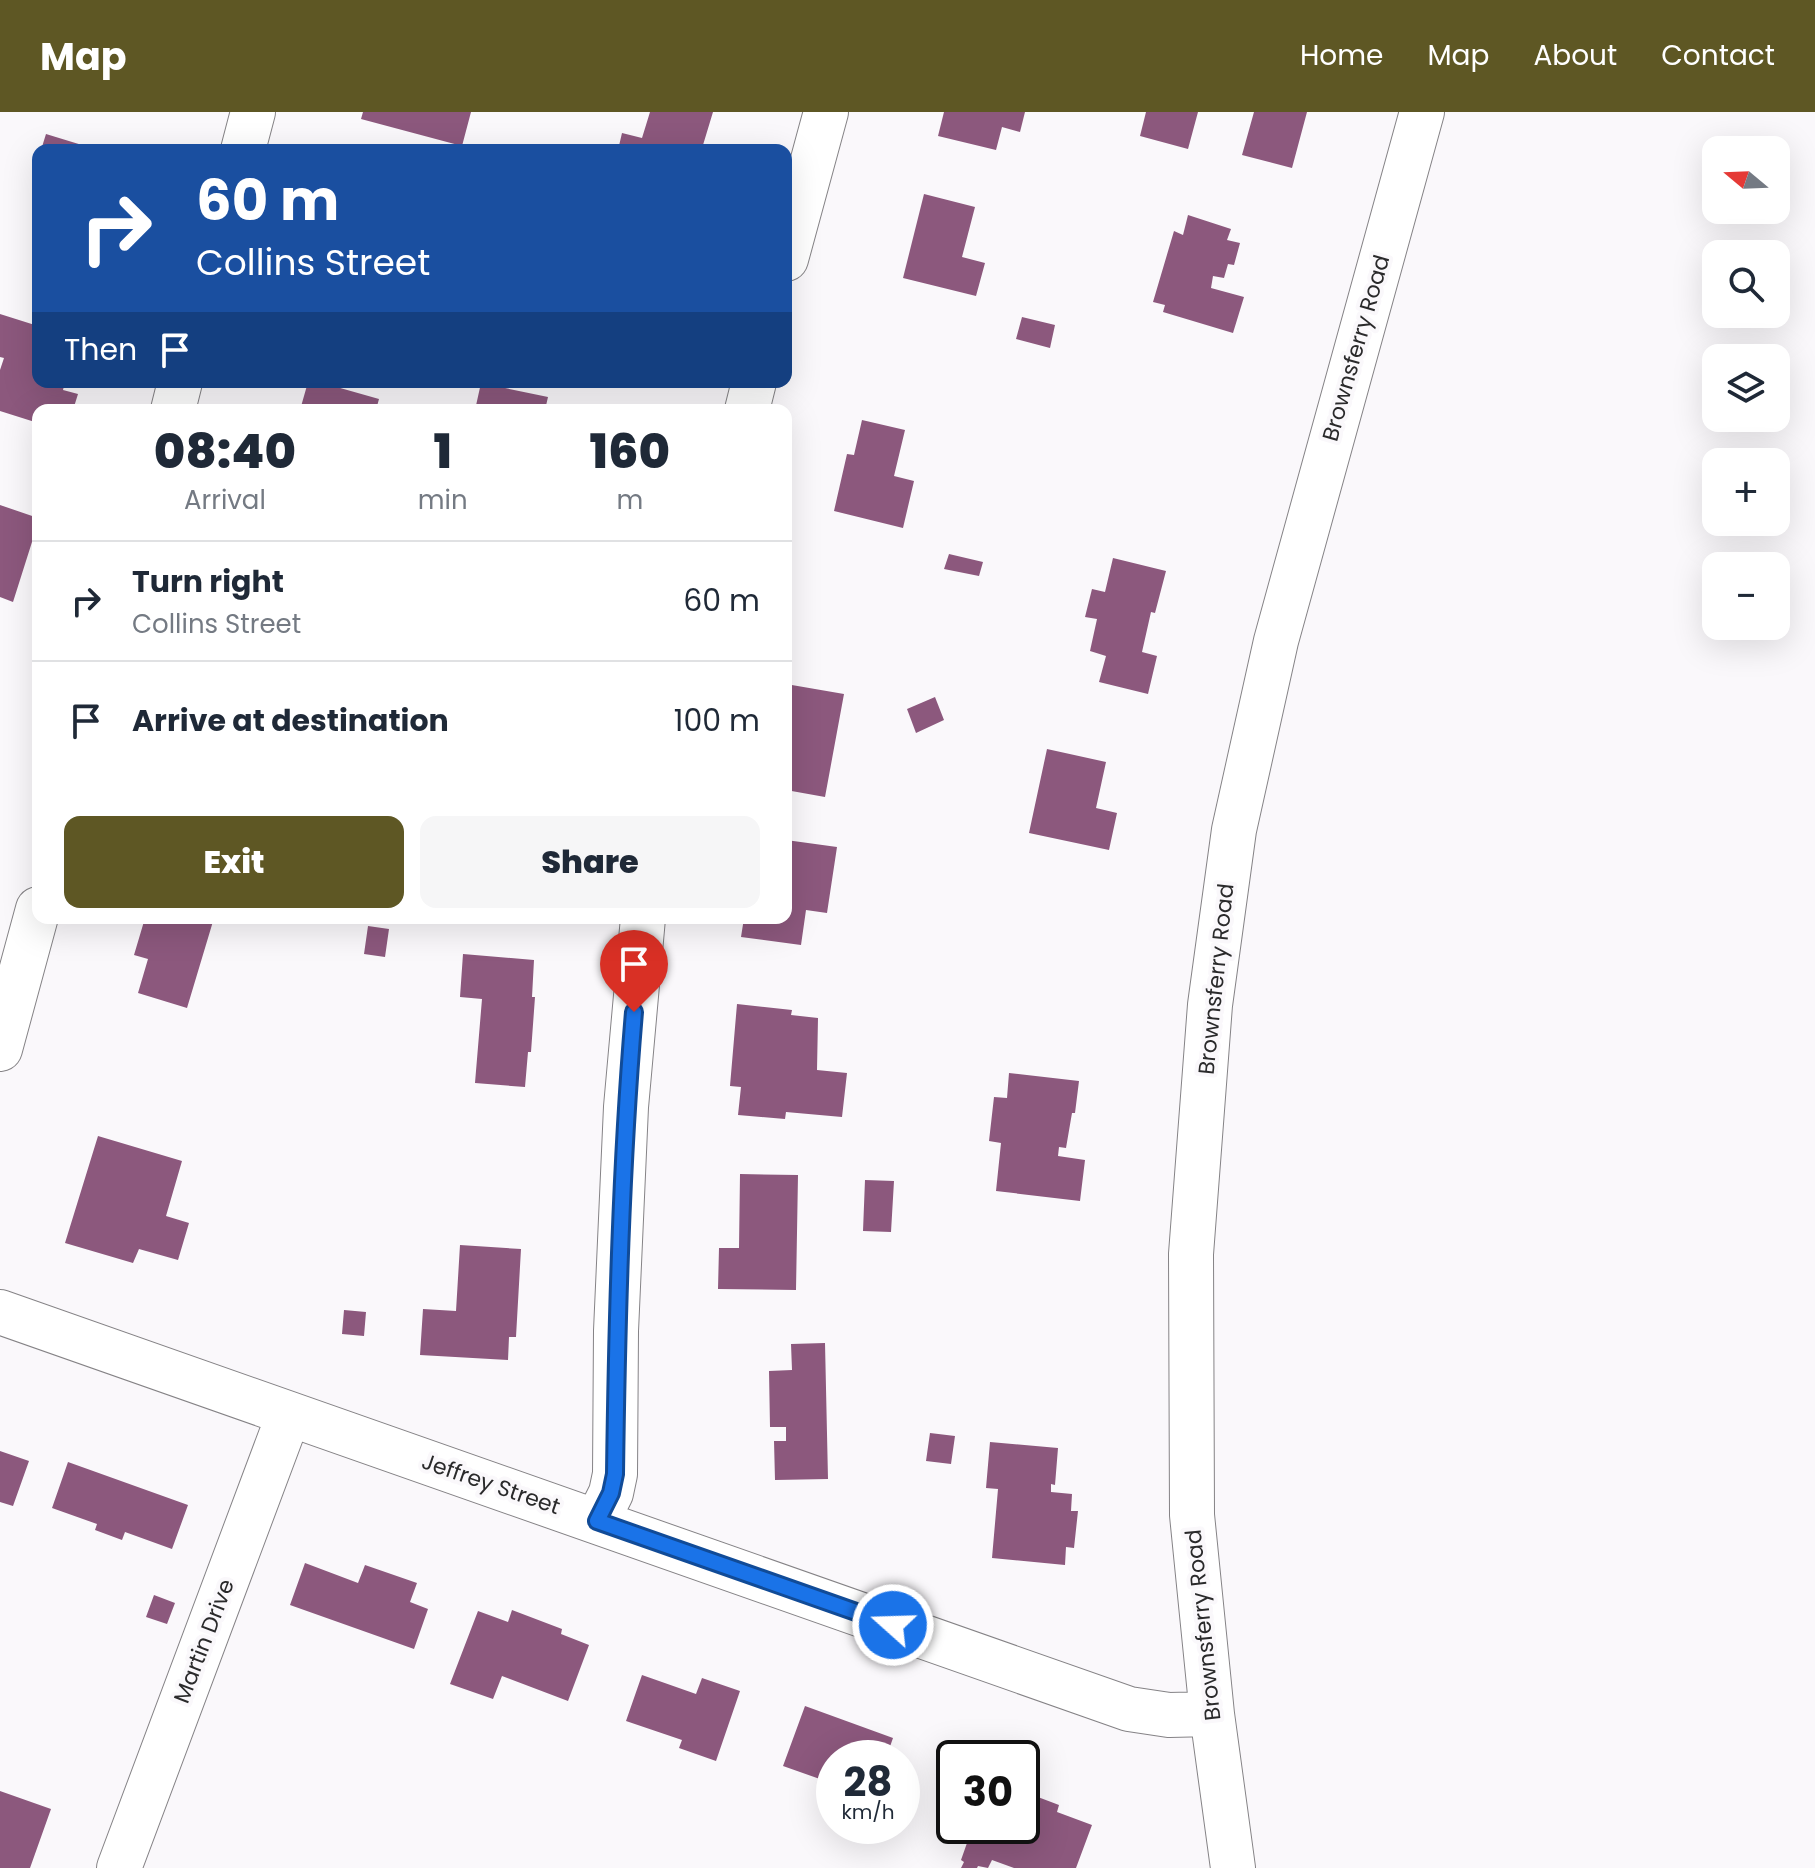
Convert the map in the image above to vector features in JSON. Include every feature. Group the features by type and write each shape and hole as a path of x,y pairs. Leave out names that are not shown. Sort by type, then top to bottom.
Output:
{"street":[{"path":"245,144 253,112"},
{"path":"792,237 826,112"},
{"name":"Brownsferry Road","path":"1233,1868 1212,1714 1191,1499 1191,1254 1210,1005 1234,830 1276,641 1422,112"},
{"path":"0,1049 34,924"},
{"path":"597,1521 611,1493 615,1474 616,1331 626,1107 642,924"},
{"name":"Jeffrey Street","path":"0,1312 1129,1709 1169,1715 1212,1714"},
{"name":"Martin Drive","path":"119,1868 289,1414"}],"building":[{"path":"363,112 471,112 463,144 361,119"},
{"path":"650,112 713,112 703,144 619,144 622,133 642,138"},
{"path":"944,112 1025,112 1020,132 1002,127 996,150 938,136"},
{"path":"1146,112 1198,112 1188,149 1140,136"},
{"path":"1254,112 1307,112 1292,168 1242,155"},
{"path":"46,134 79,144 43,144"},
{"path":"924,194 975,207 962,257 985,263 976,296 903,278"},
{"path":"1188,215 1231,229 1227,240 1240,243 1234,265 1228,264 1224,278 1213,276 1211,288 1244,297 1233,333 1163,312 1165,305 1153,302 1174,231 1183,235"},
{"path":"0,314 32,324 32,388 64,388 78,394 75,404 32,404 32,421 0,411 0,370 4,358 0,357"},
{"path":"1022,317 1055,325 1050,348 1016,339"},
{"path":"306,388 340,388 379,399 378,404 302,404"},
{"path":"480,388 505,388 548,397 546,404 476,404"},
{"path":"862,420 905,430 894,476 914,481 903,528 834,511 847,454 854,455"},
{"path":"0,505 32,516 32,542 13,602 0,597"},
{"path":"949,554 983,562 979,576 944,569"},
{"path":"1113,558 1166,571 1155,613 1151,612 1142,652 1157,656 1148,694 1099,682 1106,656 1090,651 1097,619 1085,617 1092,589 1105,592"},
{"path":"792,685 844,694 825,797 792,791"},
{"path":"935,697 944,720 916,733 907,709"},
{"path":"1047,749 1106,762 1096,808 1117,813 1109,850 1029,833"},
{"path":"792,841 837,847 827,913 806,910 801,945 741,937 743,924 792,924"},
{"path":"143,924 212,924 187,1008 138,993 148,959 134,955"},
{"path":"368,926 389,929 385,957 364,954"},
{"path":"463,954 534,960 532,997 535,997 525,1087 475,1083 482,999 460,997"},
{"path":"737,1004 792,1010 791,1015 818,1018 817,1070 847,1073 842,1117 786,1112 785,1119 738,1115 741,1087 730,1086"},
{"path":"1009,1073 1079,1081 1066,1148 1059,1147 1058,1156 1085,1160 1080,1201 996,1191 1001,1143 989,1141 994,1097 1007,1098"},
{"path":"98,1136 182,1161 166,1216 189,1223 178,1260 139,1249 133,1263 65,1243"},
{"path":"740,1174 798,1175 796,1290 718,1289 719,1248 739,1248"},
{"path":"865,1180 894,1181 891,1232 863,1231"},
{"path":"460,1245 521,1249 516,1337 509,1337 508,1360 420,1355 423,1309 456,1311"},
{"path":"344,1310 366,1312 364,1336 342,1334"},
{"path":"825,1343 828,1479 775,1480 774,1441 786,1441 786,1427 770,1427 769,1371 792,1370 791,1344"},
{"path":"930,1433 955,1436 951,1464 926,1461"},
{"path":"990,1442 1058,1448 1055,1485 1051,1484 1051,1492 1072,1494 1071,1511 1078,1511 1074,1548 1066,1547 1065,1565 992,1558 998,1489 986,1488"},
{"path":"0,1451 29,1461 13,1506 0,1502"},
{"path":"68,1462 188,1505 172,1549 125,1532 122,1540 95,1530 97,1524 52,1508"},
{"path":"305,1563 358,1583 365,1565 417,1583 410,1602 428,1609 414,1649 290,1605"},
{"path":"154,1595 175,1603 167,1624 146,1617"},
{"path":"512,1610 562,1629 561,1634 589,1645 568,1701 502,1676 493,1699 450,1684 478,1611 508,1622"},
{"path":"642,1675 696,1694 702,1678 740,1691 716,1761 679,1748 682,1740 626,1721"},
{"path":"805,1706 893,1738 816,1740 816,1778 783,1766"},
{"path":"0,1791 51,1809 30,1868 0,1868"},
{"path":"1040,1798 1059,1805 1057,1812 1092,1825 1076,1868 1014,1868 992,1860 988,1868 961,1868 964,1862 961,1860 967,1844 1040,1844"}],"route":[{"path":"634,1012 626,1107 616,1331 615,1474 611,1493 597,1521 893,1625"}]}
